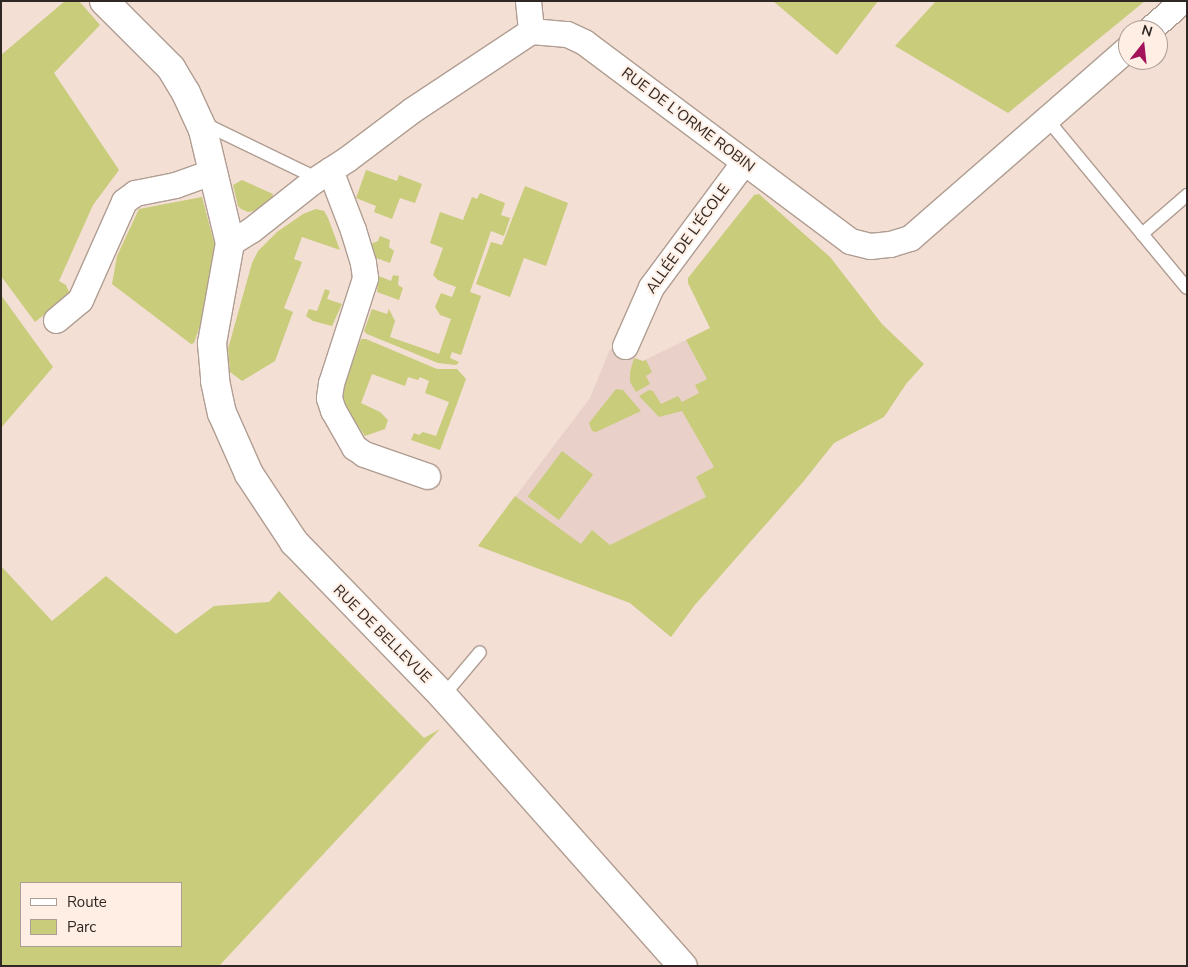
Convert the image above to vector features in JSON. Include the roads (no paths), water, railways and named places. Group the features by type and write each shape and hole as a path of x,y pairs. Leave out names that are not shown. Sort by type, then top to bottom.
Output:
{"street":[{"path":"104,1 170,68 186,93 203,130 230,243 251,230 321,175 412,110 531,31 528,1"},
{"path":"1160,20 1182,1"},
{"name":"RUE DE L'ORME ROBIN","path":"531,31 567,34 584,42 850,241 870,246 890,244 910,238 1118,57"},
{"name":"ALLÉE DE L'ÉCOLE","path":"625,346 650,287 744,162"},
{"path":"56,320 80,300 124,201 135,193 175,185 214,171"},
{"path":"321,175 355,238 365,278 330,383 329,398 332,410 354,447 364,454 427,476"},
{"name":"RUE DE BELLEVUE","path":"230,243 217,310 212,353 215,381 222,413 249,474 294,542 443,696 682,966"}],"lane":[{"path":"1046,119 1187,288"},
{"path":"203,130 213,128 306,173 321,175"},
{"path":"1142,234 1187,195"},
{"path":"443,696 480,652"}]}
